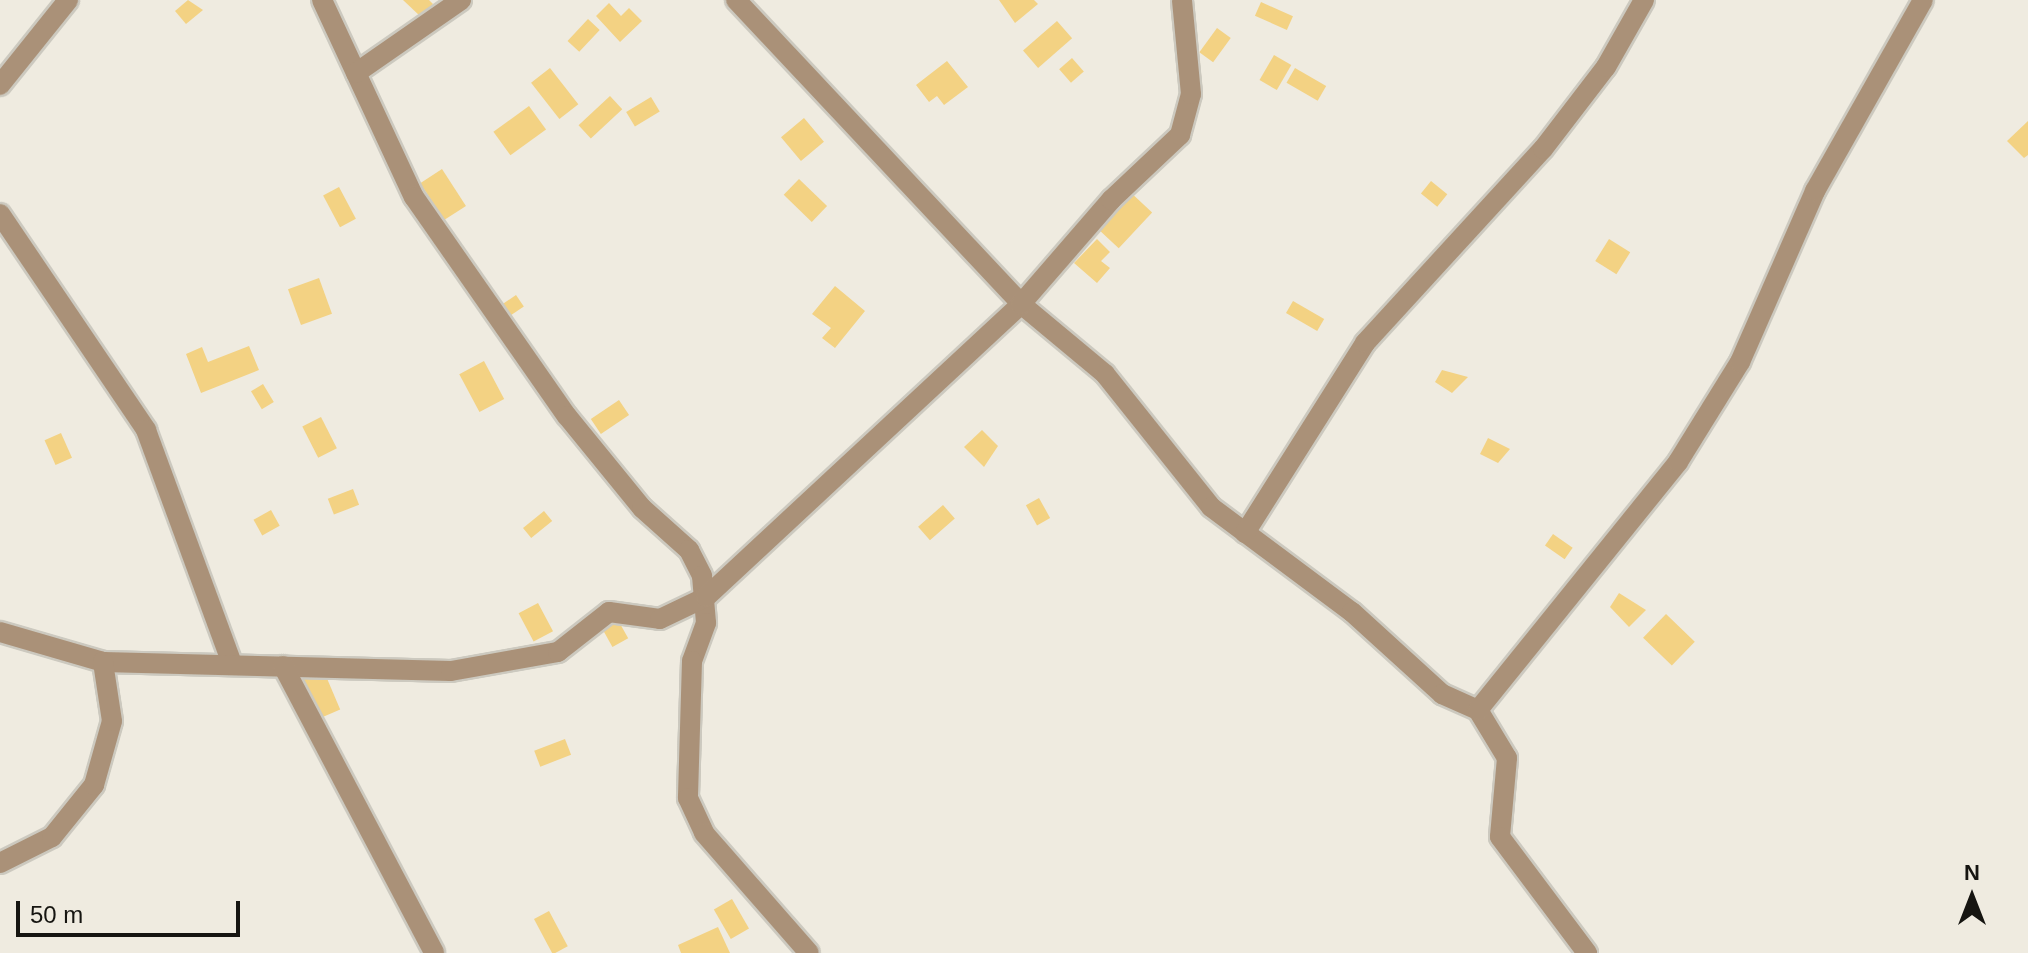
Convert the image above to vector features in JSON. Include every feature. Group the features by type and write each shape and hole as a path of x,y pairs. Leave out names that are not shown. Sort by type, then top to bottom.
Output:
{"street":[{"path":"0,85 68,0"},
{"path":"322,0 414,197 567,416 642,508 689,550 706,597 692,661 688,798 704,833 809,953"},
{"path":"356,73 461,0"},
{"path":"736,0 1021,304 1105,374 1160,450 1245,533 1352,612 1442,694 1478,710 1507,758 1500,837 1587,953"},
{"path":"0,632 103,662 451,671 558,652 609,612 660,619 706,597 1021,304 1111,200 1180,135 1191,94 1182,0"},
{"path":"1245,533 1365,343 1543,149 1606,67 1644,0"},
{"path":"1478,710 1686,449 1740,362 1815,191 1923,0"},
{"path":"0,214 146,430 232,664"},
{"path":"0,863 52,837 94,785 112,721 103,662"},
{"path":"283,666 434,953"}],"building":[{"path":"188,0 203,10 186,24 175,11"},
{"path":"403,0 429,0 433,4 421,17"},
{"path":"999,0 1034,0 1038,4 1015,23"},
{"path":"1261,2 1293,16 1287,30 1255,16"},
{"path":"609,3 621,16 629,8 642,21 620,42 596,16"},
{"path":"588,19 600,30 579,52 568,41"},
{"path":"1057,21 1072,38 1038,68 1023,51"},
{"path":"1217,28 1231,38 1213,62 1199,52"},
{"path":"1274,55 1291,65 1277,90 1260,80"},
{"path":"1072,58 1084,72 1071,83 1059,69"},
{"path":"947,61 968,87 944,105 937,96 929,102 916,85"},
{"path":"550,68 578,104 559,119 531,83"},
{"path":"1295,68 1326,86 1318,101 1286,83"},
{"path":"610,96 622,109 591,138 579,125"},
{"path":"651,97 660,112 635,127 626,112"},
{"path":"529,106 546,129 510,155 493,132"},
{"path":"804,118 824,142 801,161 781,137"},
{"path":"2028,121 2028,155 2024,158 2007,141"},
{"path":"442,169 466,206 444,220 420,183"},
{"path":"799,179 827,206 812,222 784,195"},
{"path":"1431,181 1447,194 1437,207 1421,193"},
{"path":"339,187 356,219 340,227 323,195"},
{"path":"1128,190 1152,213 1119,248 1095,226"},
{"path":"1097,239 1110,252 1101,261 1110,268 1097,283 1074,263"},
{"path":"1609,239 1630,252 1616,274 1595,261"},
{"path":"319,278 332,314 301,325 288,289"},
{"path":"835,286 865,311 835,348 822,338 831,328 812,314"},
{"path":"516,295 524,307 510,316 502,305"},
{"path":"1293,301 1324,319 1317,331 1286,313"},
{"path":"249,346 259,370 201,393 186,354 202,347 208,362"},
{"path":"484,361 504,399 479,412 459,374"},
{"path":"1442,370 1468,377 1452,393 1435,382"},
{"path":"263,384 274,402 262,409 251,391"},
{"path":"619,400 629,415 601,434 591,419"},
{"path":"321,417 337,448 318,458 302,427"},
{"path":"982,430 998,446 984,467 964,447"},
{"path":"61,433 72,458 56,465 45,440"},
{"path":"1488,438 1510,449 1498,463 1480,454"},
{"path":"353,489 359,505 334,515 328,499"},
{"path":"1039,498 1050,518 1037,525 1026,505"},
{"path":"943,505 955,519 930,540 918,527"},
{"path":"271,510 280,526 262,535 254,520"},
{"path":"544,511 552,521 531,538 523,528"},
{"path":"1553,534 1573,548 1565,559 1545,545"},
{"path":"1619,593 1646,610 1629,627 1610,607"},
{"path":"538,603 553,631 534,642 519,613"},
{"path":"1666,614 1695,642 1672,666 1643,638"},
{"path":"618,620 628,638 612,647 602,629"},
{"path":"323,669 340,710 318,719 301,678"},
{"path":"565,739 571,755 540,767 534,751"},
{"path":"732,899 749,928 731,939 714,910"},
{"path":"549,911 568,946 552,953 534,919"},
{"path":"718,927 730,953 681,953 678,945"}]}
